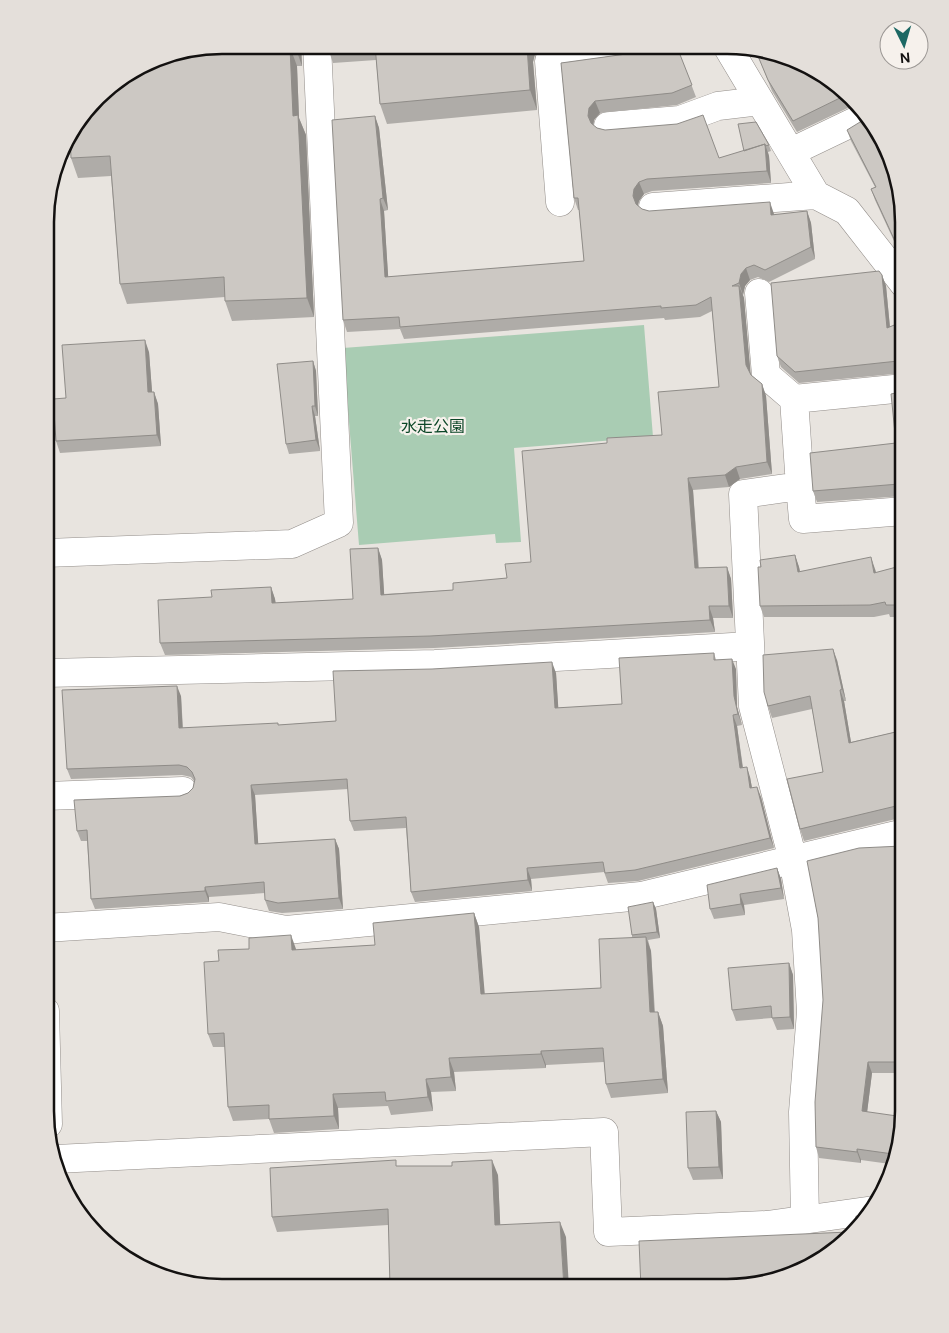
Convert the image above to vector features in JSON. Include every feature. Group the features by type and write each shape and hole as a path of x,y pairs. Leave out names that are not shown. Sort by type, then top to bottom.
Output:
{"street":[{"path":"54,553 292,544 339,523 317,54"},
{"path":"560,202 548,61 604,54"},
{"path":"732,54 816,195"},
{"path":"608,126 680,120 718,106 760,101"},
{"path":"791,152 859,119"},
{"path":"653,207 816,195 847,211 895,272"},
{"path":"759,293 766,375 794,399 803,519 895,512"},
{"path":"794,399 895,389"},
{"path":"800,486 743,494 753,706 793,860 806,930 811,1012 803,1112 805,1220"},
{"path":"54,673 435,664 750,646"},
{"path":"54,796 183,791"},
{"path":"54,927 218,917 286,930 641,896 895,835"},
{"path":"61,1159 604,1132 608,1232 767,1226 861,1212"}],"green space":[{"name":"水走公園","path":"644,325 653,437 514,448 521,542 496,543 495,534 359,545 343,348"}],"building":[{"path":"211,54 290,54 293,116 298,115 307,298 225,301 224,277 120,284 110,156 71,158 71,150 76,138 96,111 111,96 138,76 168,63 189,57"},
{"path":"376,54 528,54 530,90 380,104"},
{"path":"626,54 680,54 692,85 672,93 595,101 589,108 588,116 591,123 597,128 605,130 677,124 703,115 719,158 765,144 767,171 647,179 639,182 634,189 633,196 636,204 642,209 649,211 770,202 771,215 807,211 811,247 765,270 754,265 746,268 741,274 739,283 732,286 739,286 746,365 751,375 762,384 767,462 736,467 725,475 688,478 695,568 727,567 729,606 709,606 710,620 430,636 160,643 158,600 212,597 211,590 271,587 272,603 353,599 350,549 378,548 381,595 453,590 453,583 507,578 505,564 531,562 522,451 607,443 607,438 662,435 658,392 719,387 711,297 696,305 661,308 661,306 400,327 399,317 343,320 332,120 375,116 383,198 380,199 385,277 584,261 578,198 574,198 561,63"},
{"path":"758,57 771,59 811,76 840,98 793,121 768,80"},
{"path":"861,121 878,148 890,178 894,200 895,241 871,189 876,187 847,130"},
{"path":"756,122 769,145 765,146 765,144 744,151 738,124"},
{"path":"879,271 882,275 887,328 895,325 895,361 795,372 777,356 771,283"},
{"path":"145,340 148,392 154,392 157,435 56,441 54,399 66,398 62,345"},
{"path":"313,361 315,406 312,406 316,440 286,444 277,364"},
{"path":"895,393 895,433 891,394"},
{"path":"895,443 895,484 813,491 810,453"},
{"path":"795,555 798,572 871,557 874,573 895,567 895,605 886,605 885,602 870,605 760,606 758,567 761,567 760,560"},
{"path":"833,649 842,689 840,690 849,743 895,732 895,806 800,829 787,779 823,772 810,696 768,706 764,692 763,655"},
{"path":"714,653 714,660 732,659 734,696 738,714 733,715 740,768 747,767 750,788 757,787 770,838 635,870 605,873 603,862 527,868 528,880 411,892 406,817 350,821 347,779 251,785 255,844 335,839 339,898 278,903 265,900 264,882 205,887 205,891 91,899 87,830 77,831 74,800 180,796 188,793 193,788 195,779 187,767 179,765 67,769 62,690 177,686 179,728 278,723 278,725 336,721 333,671 432,669 552,662 555,708 622,704 619,658"},
{"path":"895,846 895,1062 868,1062 862,1111 895,1116 889,1153 857,1149 857,1152 816,1147 815,1102 823,1000 818,918 807,861 859,848"},
{"path":"777,868 781,888 740,894 741,904 710,909 707,885"},
{"path":"653,902 657,932 632,935 628,907"},
{"path":"474,913 481,994 601,988 599,939 646,937 650,1012 658,1012 663,1079 606,1084 603,1048 541,1051 541,1054 449,1058 451,1077 426,1079 428,1097 386,1101 385,1092 333,1094 334,1116 269,1119 269,1105 228,1107 224,1033 208,1034 204,962 219,961 218,950 249,949 249,938 291,935 292,950 375,945 373,923"},
{"path":"789,963 790,1017 772,1018 771,1006 732,1010 728,968"},
{"path":"716,1111 719,1167 688,1168 686,1112"},
{"path":"396,1160 396,1166 452,1166 452,1162 492,1160 495,1225 560,1222 563,1279 390,1279 388,1209 272,1217 270,1168"},
{"path":"843,1232 820,1251 801,1262 771,1274 727,1279 641,1279 639,1241"}]}
